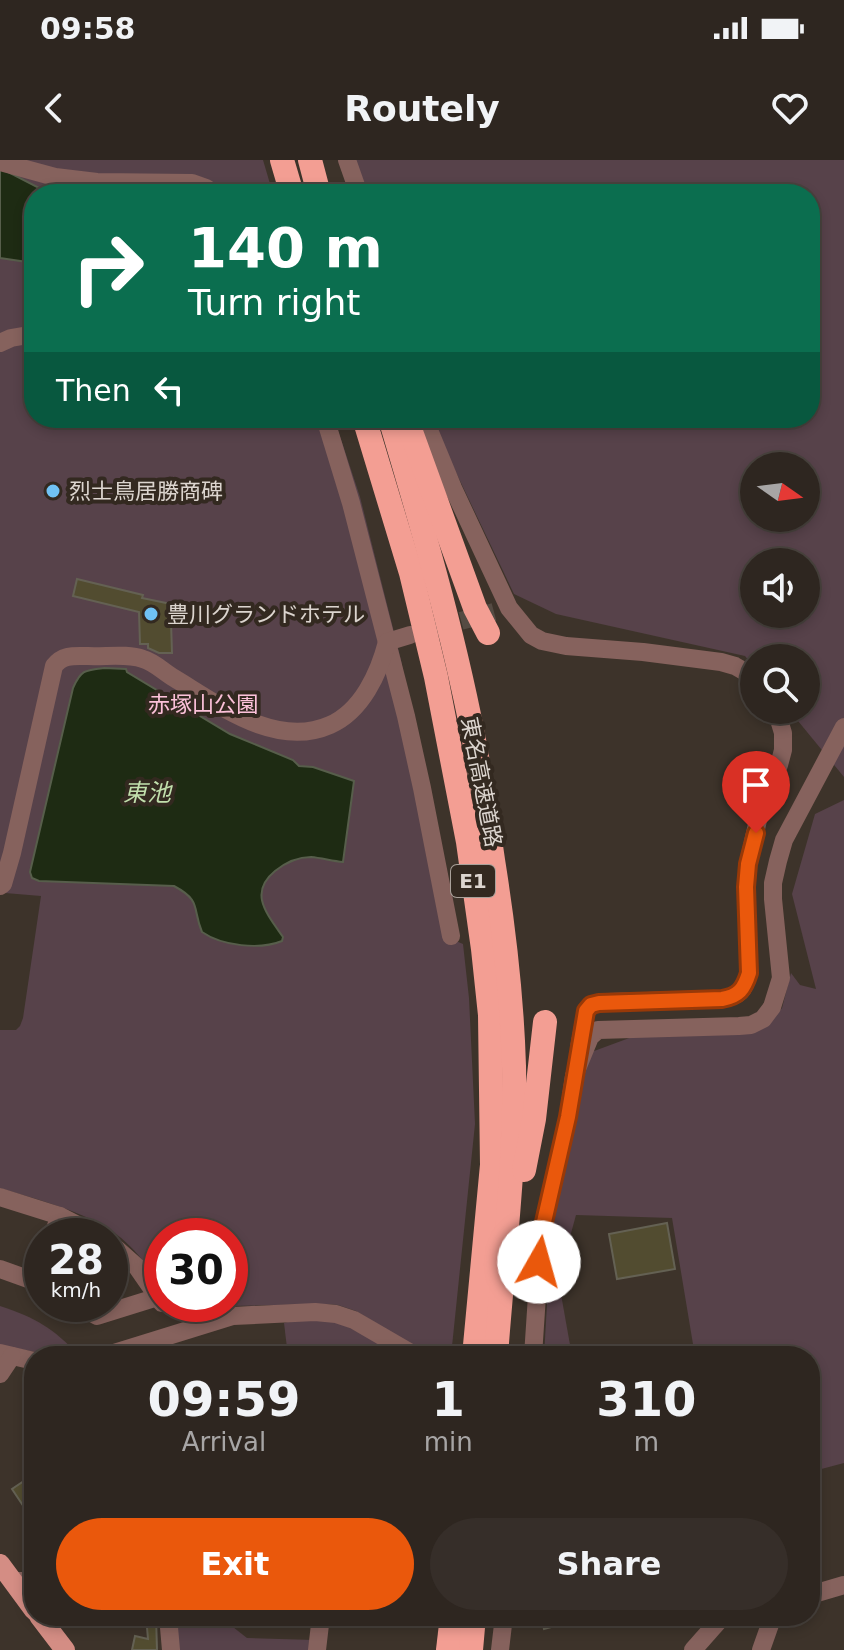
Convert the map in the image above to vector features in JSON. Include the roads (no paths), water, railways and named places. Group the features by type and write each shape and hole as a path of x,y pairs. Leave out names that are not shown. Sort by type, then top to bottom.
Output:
{"highway":[{"path":"282,160 289,184"},
{"path":"310,160 316,184"},
{"name":"東名高速道路","path":"367,428 399,530 429,647 468,842 483,949 490,1015 492,1165 475,1346"},
{"name":"東名高速道路","path":"393,428 421,521 463,689 503,922 514,1068 512,1190 497,1346"},
{"path":"410,428 475,608 497,618"},
{"path":"504,1273 534,1119 545,1022"},
{"path":"448,1650 451,1626"},
{"path":"471,1650 473,1626"}],"main road":[{"path":"0,1564 24,1597"},
{"path":"47,1626 65,1650"}],"street":[{"path":"347,160 355,184"},
{"path":"0,162 55,177 97,182 195,184"},
{"path":"0,343 24,336"},
{"path":"328,428 387,642 422,788 451,936"},
{"path":"428,428 453,488 497,618 542,641 721,662 740,669"},
{"path":"387,642 410,635"},
{"path":"0,886 12,853 54,666 58,661 72,656 139,657 250,722 283,731 309,732 337,722 355,706 377,673 387,642"},
{"path":"534,1346 541,1235 568,1117 586,1011 591,1005 608,1002 722,999 739,994 746,985 749,973 748,864 761,807 783,750 780,724"},
{"path":"574,1076 584,1048 598,1030 739,1026 763,1019 772,1007 781,978 773,899 778,861 784,840 844,727"},
{"path":"0,1197 64,1218"},
{"path":"128,1259 144,1277"},
{"path":"0,1269 24,1273"},
{"path":"137,1346 233,1316 315,1312 354,1320 399,1346"},
{"path":"176,1322 183,1332"},
{"path":"0,1374 6,1354"},
{"path":"12,1581 24,1581"},
{"path":"820,1592 844,1585"},
{"path":"169,1626 171,1650"},
{"path":"317,1650 320,1626"},
{"path":"500,1650 503,1626"},
{"path":"693,1650 714,1626"},
{"path":"761,1650 769,1626"}],"water":[{"path":"0,168 31,184 24,184 24,262 0,258"},
{"name":"東池","path":"104,668 126,669 230,734 293,760 299,766 313,767 354,781 343,862 311,857 297,859 275,871 263,887 263,904 283,937 282,941 252,946 210,937 202,932 193,901 174,886 39,881 32,878 30,872 73,688 84,672"}],"tunnel":[{"path":"435,628 494,612"}],"place":[{"name":"烈士鳥居勝商碑","path":"53,491"},
{"name":"豊川グランドホテル","path":"151,614"}],"park label":[{"name":"赤塚山公園","path":"203,704"}]}
